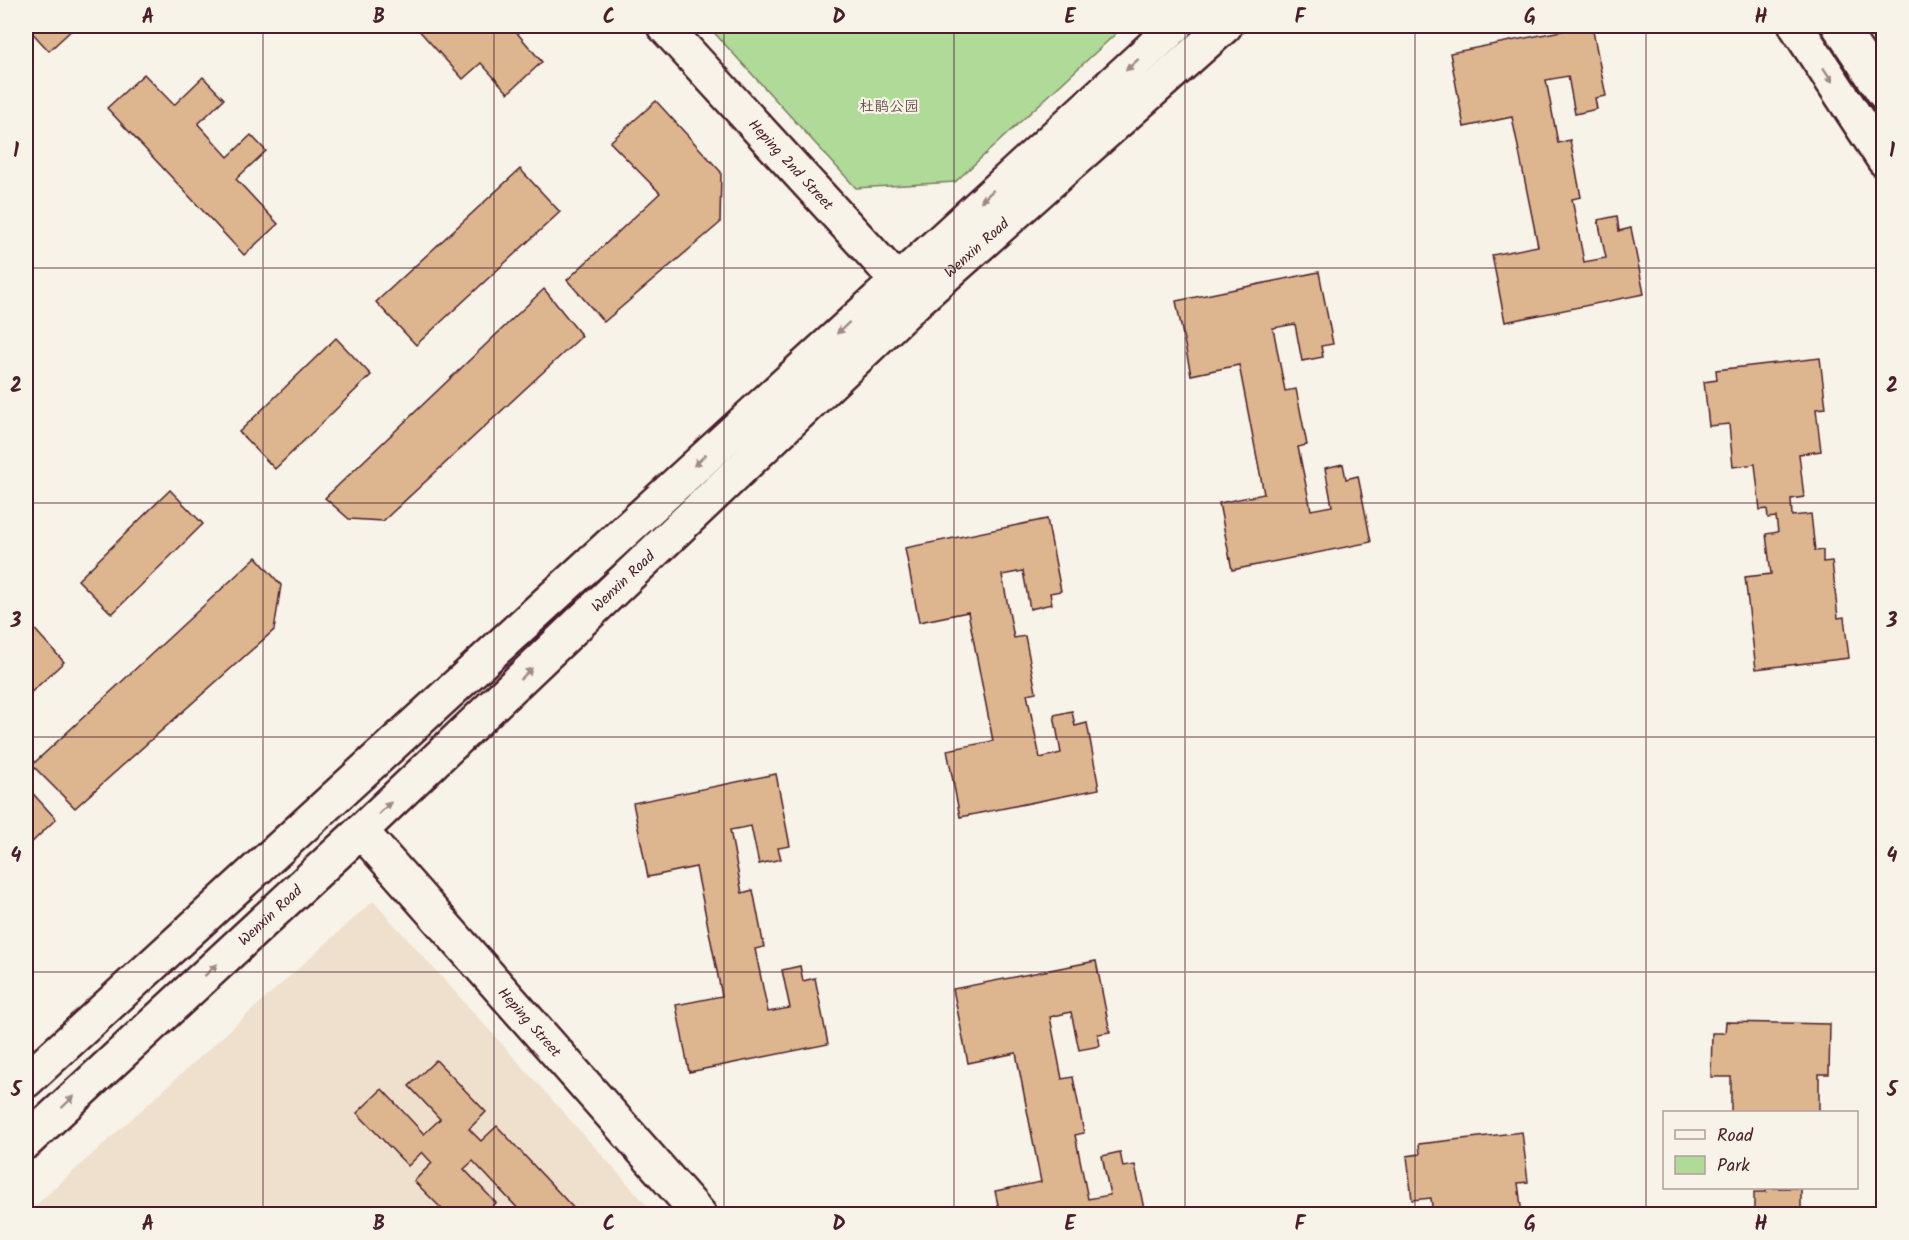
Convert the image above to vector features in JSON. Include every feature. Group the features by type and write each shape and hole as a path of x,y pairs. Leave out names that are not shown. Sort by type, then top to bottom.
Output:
{"main road":[{"name":"Heping 2nd Street","path":"664,26 906,290"},
{"path":"26,1081 906,290 1175,26"},
{"name":"Wenxin Road","path":"26,1142 361,831 906,290 1225,26"},
{"path":"1796,26 1884,160"},
{"path":"1839,26 1884,93"},
{"name":"Heping Street","path":"361,831 699,1215"}],"shaded area":[{"path":"1861,26 1883,26 1883,61"},
{"path":"373,901 655,1214 26,1214"}],"green space":[{"name":"杜鹃公园","path":"708,26 1124,26 955,182 856,188"}],"building":[{"path":"26,26 76,26 49,51"},
{"path":"415,26 511,26 542,62 508,93 481,63 463,79"},
{"path":"1592,26 1606,96 1595,98 1597,109 1575,114 1568,76 1546,80 1558,143 1570,140 1581,197 1572,199 1584,262 1606,258 1598,220 1617,216 1619,231 1631,228 1644,294 1505,322 1492,255 1538,246 1512,117 1464,127 1450,53"},
{"path":"144,74 174,105 203,77 224,99 198,124 228,157 251,135 266,151 236,179 278,224 244,255 107,108"},
{"path":"656,101 721,172 720,223 604,322 567,280 660,193 610,142"},
{"path":"520,169 560,212 416,345 376,302"},
{"path":"1319,272 1333,344 1321,346 1323,357 1302,361 1295,324 1273,328 1285,391 1296,389 1307,445 1298,447 1311,510 1332,506 1325,468 1343,464 1346,479 1358,476 1371,542 1232,570 1219,503 1264,494 1239,365 1191,375 1176,301"},
{"path":"544,289 582,336 383,521 349,519 325,498"},
{"path":"336,338 371,375 275,469 239,432"},
{"path":"1820,358 1826,408 1816,409 1821,451 1799,454 1804,497 1791,499 1792,516 1811,514 1815,551 1823,550 1823,562 1832,561 1838,618 1844,617 1849,658 1756,669 1745,577 1771,574 1766,534 1778,532 1776,517 1768,518 1767,509 1760,510 1755,464 1733,467 1729,424 1709,426 1704,382 1717,380 1716,370"},
{"path":"170,490 203,524 112,614 78,580"},
{"path":"1047,519 1061,591 1050,593 1052,604 1030,609 1023,571 1002,575 1014,638 1025,636 1036,692 1027,694 1040,758 1061,753 1054,715 1072,711 1075,726 1087,723 1099,789 960,817 947,750 993,741 968,612 919,622 905,548"},
{"path":"256,557 281,585 274,630 75,808 32,765"},
{"path":"30,624 64,662 26,697 26,629"},
{"path":"776,774 790,846 778,848 781,859 759,864 751,826 730,830 742,893 753,890 764,947 755,949 768,1012 790,1008 782,970 800,966 803,981 815,978 828,1044 689,1072 676,1005 722,996 696,867 648,877 633,803"},
{"path":"26,786 56,819 26,848"},
{"path":"1096,961 1110,1032 1098,1034 1100,1046 1079,1050 1071,1012 1050,1017 1062,1079 1073,1077 1084,1133 1075,1135 1088,1199 1110,1195 1102,1156 1120,1152 1123,1167 1135,1165 1145,1214 1000,1214 995,1191 1041,1182 1016,1053 968,1063 953,989"},
{"path":"1726,1022 1830,1024 1829,1074 1819,1074 1819,1111 1731,1111 1731,1077 1711,1077 1712,1033 1725,1033"},
{"path":"436,1060 486,1112 469,1129 481,1141 497,1126 579,1214 523,1214 473,1161 464,1169 496,1203 484,1214 447,1214 414,1181 432,1163 422,1152 408,1166 357,1113 382,1089 424,1134 440,1119 409,1086"},
{"path":"1522,1132 1528,1182 1518,1183 1522,1214 1433,1214 1431,1198 1412,1200 1407,1156 1420,1154 1419,1144"},
{"path":"1766,1189 1801,1189 1801,1214 1754,1214 1754,1192 1766,1192"}]}
